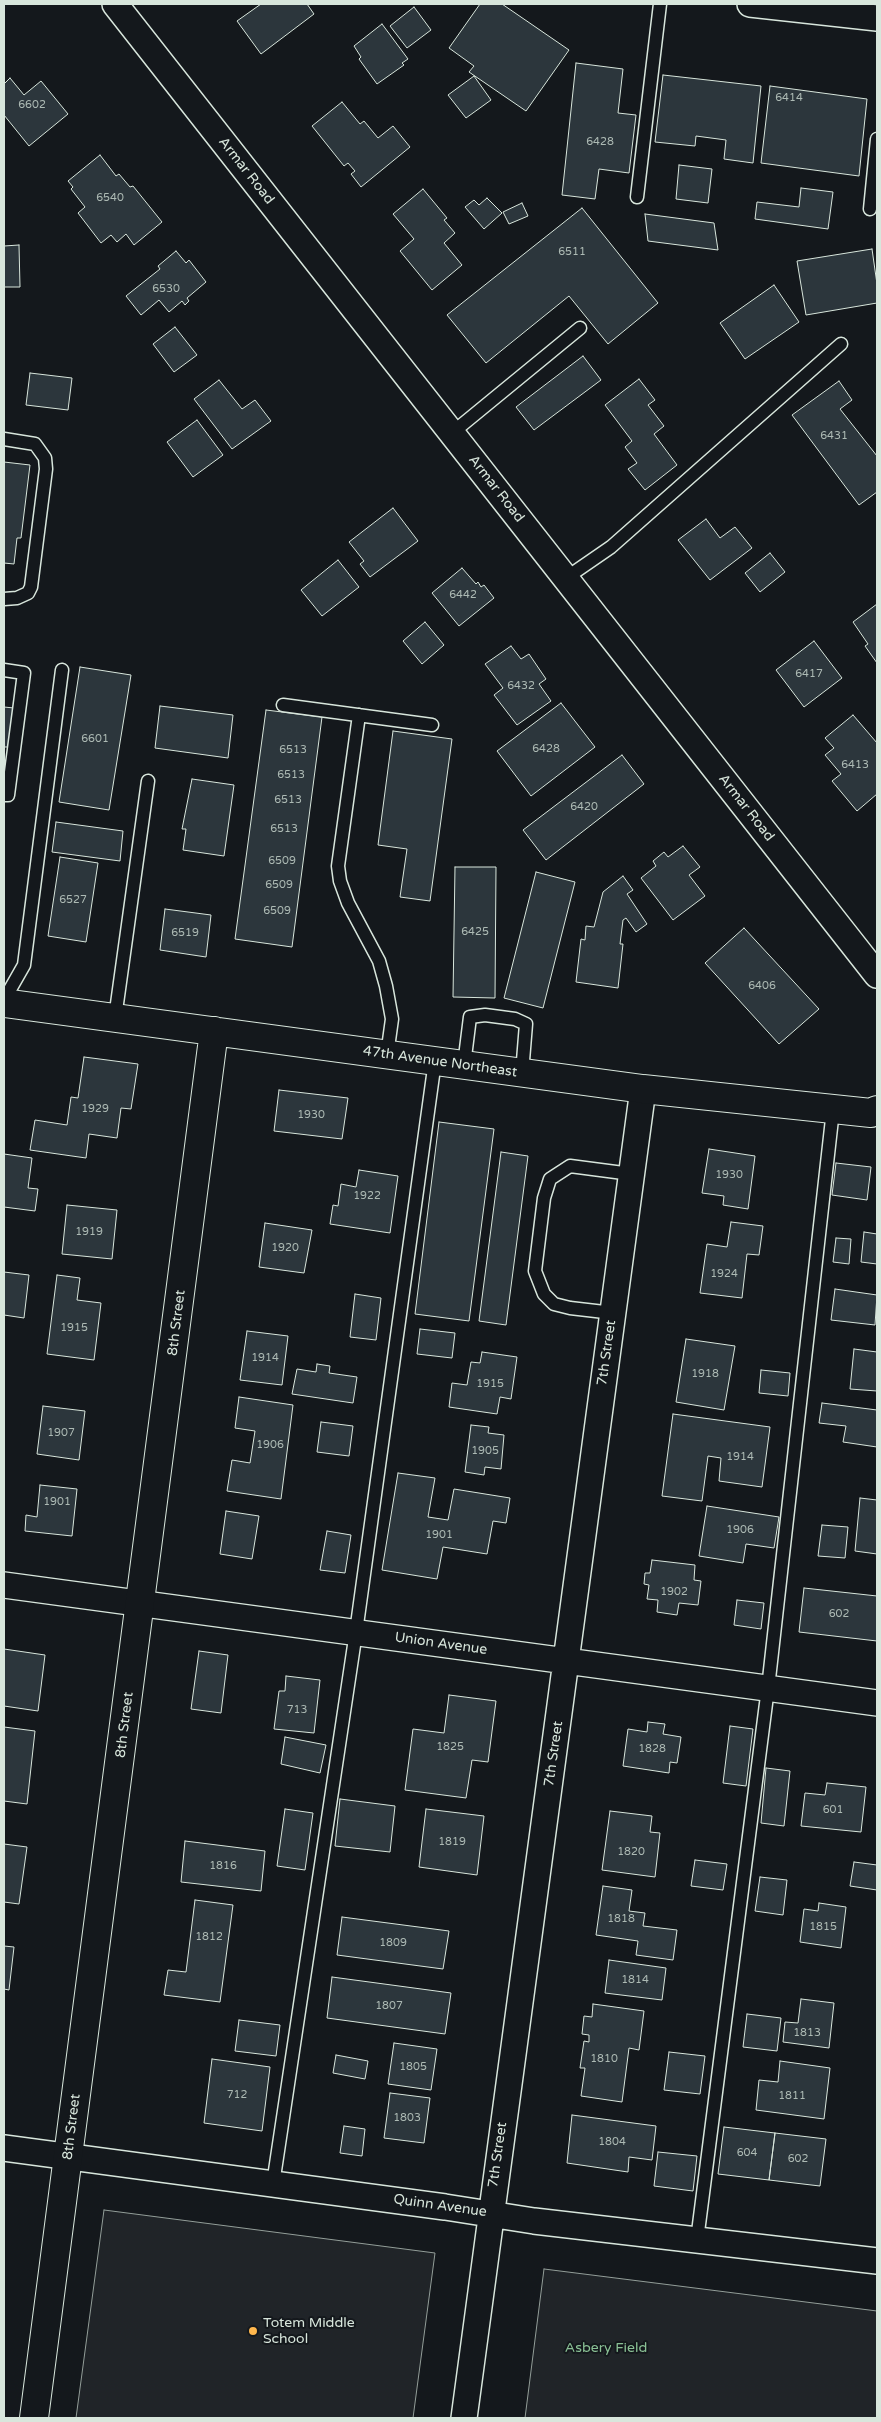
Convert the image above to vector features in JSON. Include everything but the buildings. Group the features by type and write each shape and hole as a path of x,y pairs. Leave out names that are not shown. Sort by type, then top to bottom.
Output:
{"street":[{"name":"Armar Road","path":"115,4 877,975"},
{"path":"750,4 877,18"},
{"name":"47th Avenue Northeast","path":"4,1001 214,1032 642,1090 833,1110 871,1113 877,1110"},
{"name":"8th Street","path":"34,2418 214,1032"},
{"name":"7th Street","path":"464,2418 490,2213 567,1661 642,1090"},
{"name":"Union Avenue","path":"4,1585 877,1703"},
{"name":"Quinn Avenue","path":"4,2148 490,2213 534,2221 877,2261"}],"lane":[{"path":"637,198 660,4"},
{"path":"870,209 877,139"},
{"path":"452,433 580,328"},
{"path":"566,578 611,547 841,344"},
{"path":"4,439 35,444 45,458 46,469 31,587 28,593 18,598 4,599"},
{"path":"4,670 24,673 8,795 4,795"},
{"path":"4,1001 24,965 62,670"},
{"path":"282,705 432,725"},
{"path":"359,715 338,866 340,881 348,903 379,961 386,986 392,1019 386,1055"},
{"path":"115,1018 148,781"},
{"path":"464,1065 470,1017 485,1016 515,1019 526,1024 522,1073"},
{"path":"274,2184 356,1632 435,1061"},
{"path":"697,2240 768,1688 833,1110"},
{"path":"613,1313 554,1304 544,1294 535,1271 544,1198 550,1179 570,1166 631,1174"}],"green space":[{"name":"Totem Middle School","path":"104,2210 435,2253 413,2418 76,2418"},
{"name":"Asbery Field","path":"544,2269 877,2311 877,2418 525,2418"}],"place":[{"name":"Totem Middle School","path":"253,2331"}]}
